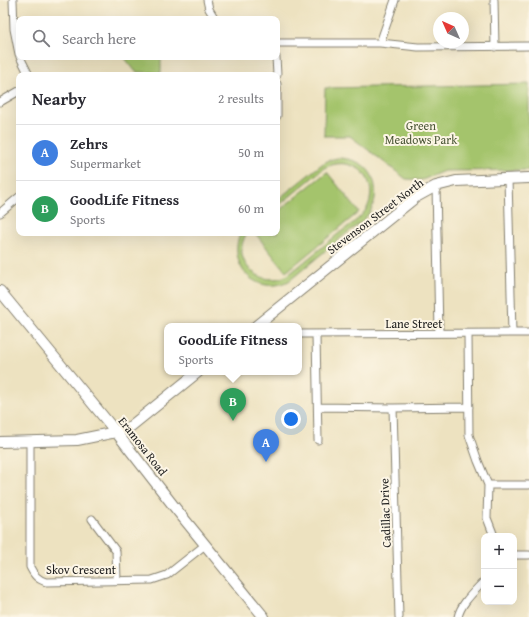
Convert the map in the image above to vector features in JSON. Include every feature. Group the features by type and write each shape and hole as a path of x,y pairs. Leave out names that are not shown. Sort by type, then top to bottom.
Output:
{"main road":[{"name":"Stevenson Street North","path":"260,323 416,197 436,186 456,181 529,178"},
{"name":"Eramosa Road","path":"0,291 116,432 264,617"},
{"path":"0,442 77,440 116,432 131,426 194,375"}],"street":[{"path":"13,0 14,29 16,39"},
{"path":"207,0 209,9 213,16"},
{"path":"380,43 395,0"},
{"path":"494,0 495,47"},
{"path":"280,43 380,43 418,47 529,46"},
{"path":"22,60 28,72"},
{"path":"276,60 277,72"},
{"path":"0,102 16,93"},
{"path":"508,179 512,333"},
{"path":"436,186 439,334"},
{"path":"0,213 16,200"},
{"name":"Lane Street","path":"302,334 529,333"},
{"path":"468,334 469,435 488,485 487,518 493,533"},
{"path":"316,335 318,440"},
{"path":"318,407 393,408 468,406"},
{"name":"Cadillac Drive","path":"393,408 399,617"},
{"name":"Skov Crescent","path":"30,442 30,567 34,575 40,580 46,582 152,580 163,577 205,545"},
{"path":"488,485 529,485"},
{"path":"92,519 116,551 117,580"},
{"path":"517,554 529,555"},
{"path":"458,617 466,602 481,584"}],"green space":[{"path":"126,60 161,60 161,72 136,72"},
{"name":"Green Meadows Park","path":"529,84 529,170 444,171 422,180 406,179 350,136 324,136 325,88"},
{"path":"337,158 347,159 365,166 373,178 375,187 375,197 371,210 358,225 289,281 277,285 266,285 256,282 247,275 241,267 237,245 239,236 246,236 242,243 242,253 250,270 267,279 277,279 288,275 354,222 367,208 371,192 369,182 359,169 346,164 333,165 324,168 280,205 280,198 329,160"},
{"path":"327,172 359,212 286,272 257,236 280,236 280,210"}],"place":[{"name":"GoodLife Fitness","path":"233,421"},
{"name":"Zehrs","path":"266,462"}]}
